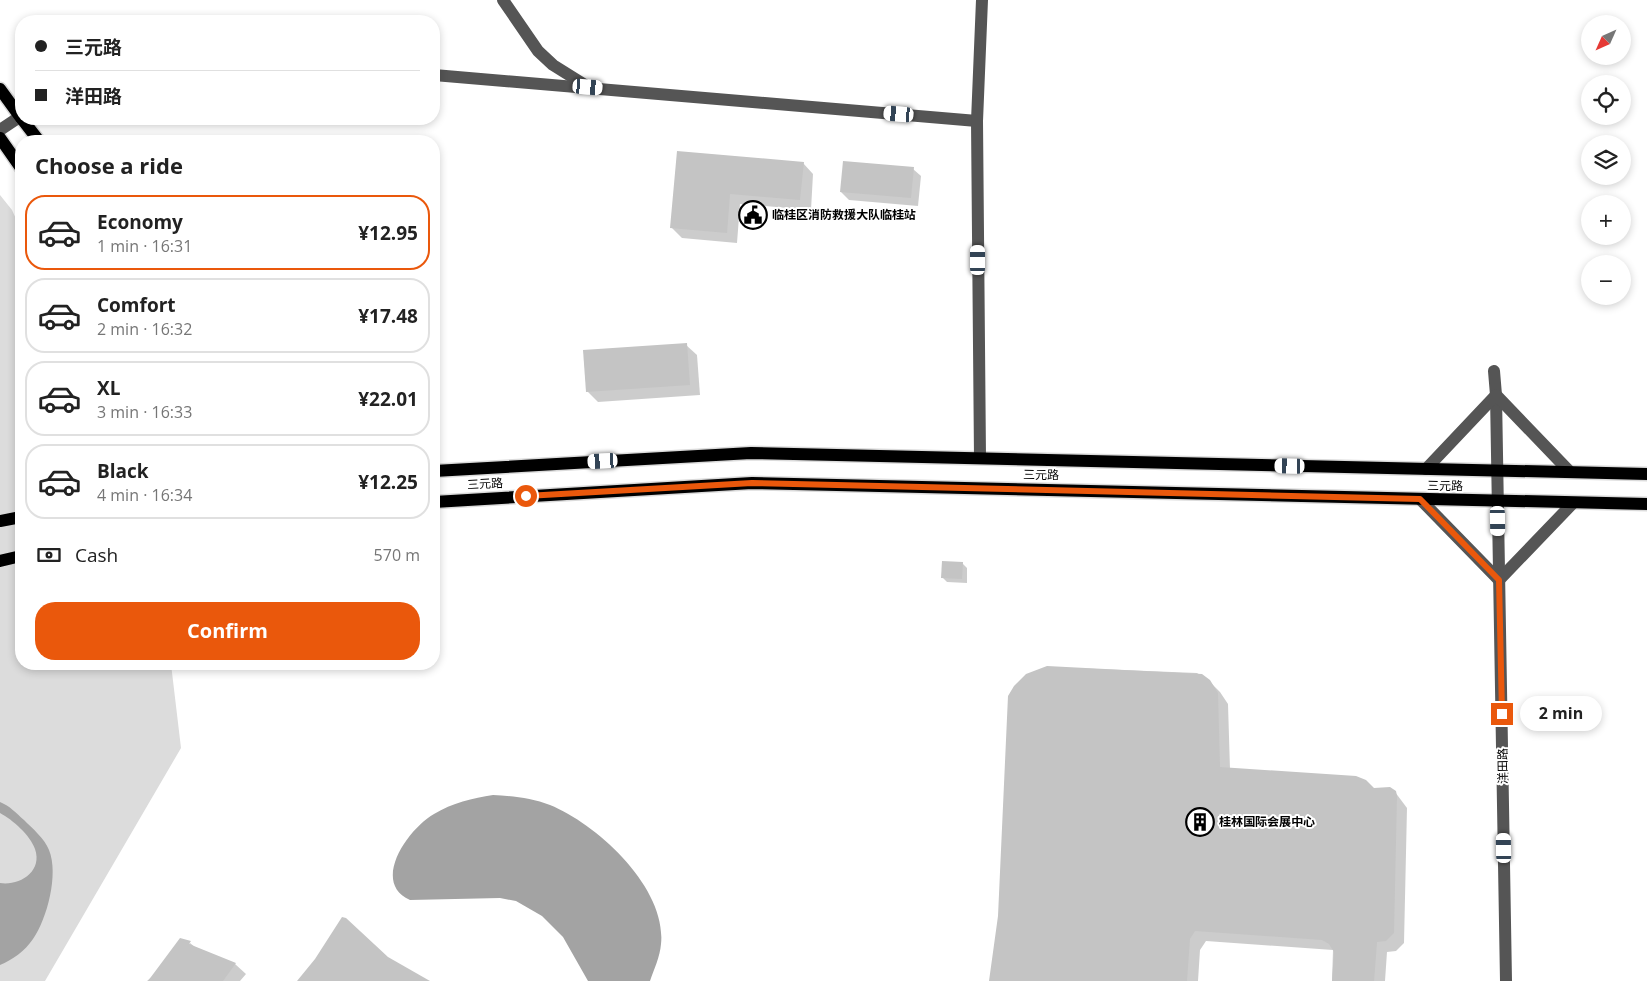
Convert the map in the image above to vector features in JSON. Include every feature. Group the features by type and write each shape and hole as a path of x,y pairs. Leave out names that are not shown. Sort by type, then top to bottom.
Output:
{"main road":[{"path":"0,90 15,109"},
{"path":"0,138 15,159"},
{"name":"三元路","path":"440,470 751,453 1647,474"},
{"name":"三元路","path":"440,502 752,483 1647,504"},
{"path":"0,521 15,518"},
{"path":"0,560 15,557"}],"street":[{"path":"503,0 538,51 553,65 588,87"},
{"path":"980,458 977,121 982,0"},
{"path":"440,75 977,121"},
{"path":"0,130 15,121"},
{"name":"洋田路","path":"1494,371 1496,394 1506,981"},
{"path":"1426,469 1496,394 1570,472"},
{"path":"1420,499 1499,580 1573,502"}],"shaded area":[{"path":"0,195 15,217 15,670 172,670 181,748 45,981 0,981"},
{"path":"493,795 536,801 569,814 588,827 625,861 641,880 653,901 660,923 661,944 650,981 588,981 563,937 542,916 516,901 500,898 410,900 399,892 393,881 393,869 405,843 414,831 424,821 448,807 470,799"},
{"path":"0,802 16,812 45,842 52,860 53,871 47,908 38,930 30,943 22,951 14,958 0,965 0,883 15,882 28,876 36,864 37,857 33,844 25,833 0,813"}],"building":[{"path":"677,151 804,162 800,200 730,194 727,233 670,228"},
{"path":"843,161 914,167 911,198 840,192"},
{"path":"687,343 690,385 586,392 583,350"},
{"path":"942,561 963,562 962,579 941,578"},
{"name":"桂林国际会展中心","path":"1047,666 1202,674 1210,680 1218,693 1220,767 1356,776 1366,780 1374,788 1390,787 1396,791 1394,933 1386,941 1377,942 1374,981 1332,981 1334,952 1329,944 1322,940 1195,931 1190,939 1187,981 989,981 998,916 1008,696 1014,686 1026,674"},
{"path":"342,917 346,918 388,957 430,981 297,981 315,959"},
{"path":"180,938 191,941 189,944 236,963 223,981 148,981"}],"place":[{"name":"临桂区消防救援大队临桂站","path":"753,215"},
{"name":"桂林国际会展中心","path":"1200,822"}],"route":[{"path":"526,496 752,483 1420,499 1499,580 1502,714"}]}
